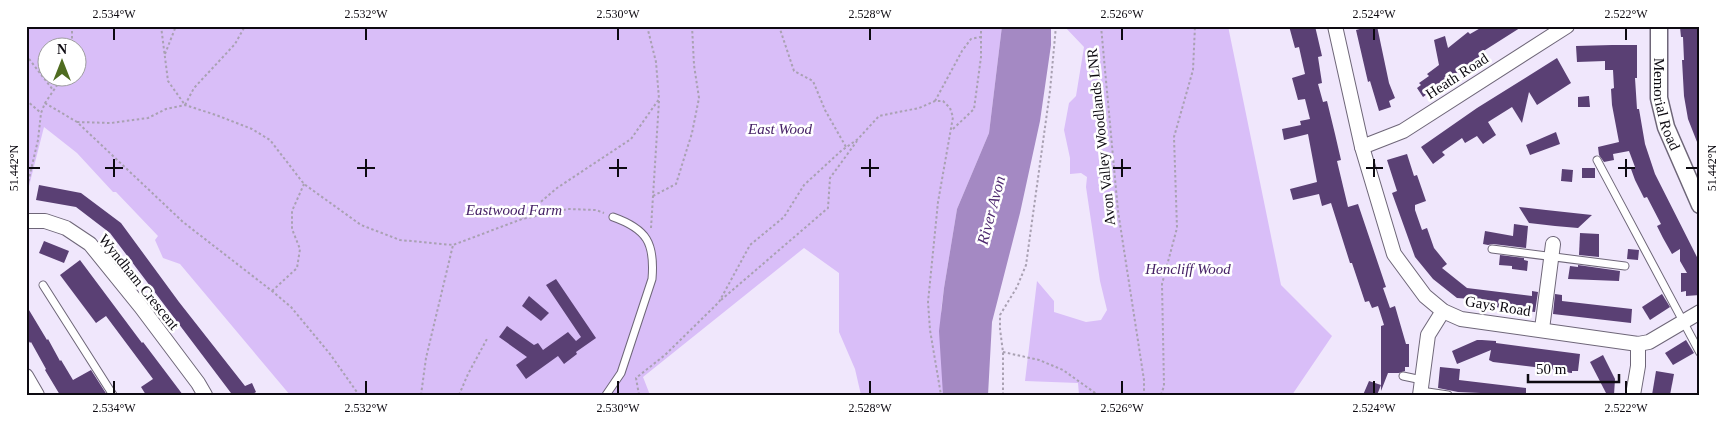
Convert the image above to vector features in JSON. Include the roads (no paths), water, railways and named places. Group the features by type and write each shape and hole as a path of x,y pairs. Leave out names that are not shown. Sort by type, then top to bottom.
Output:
{"street":[{"name":"Gays Road","path":"1335,26 1362,147 1394,254 1425,296 1443,311 1461,319 1638,344"},
{"name":"Heath Road","path":"1362,147 1403,130 1567,26"},
{"name":"Memorial Road","path":"1658,26 1659,98 1666,127 1700,205"},
{"name":"Wyndham Crescent","path":"26,221 45,221 66,228 90,244 152,322 205,395"},
{"path":"1542,329 1552,251"},
{"path":"1421,389 1428,335 1443,311"},
{"path":"1633,395 1638,366 1638,344 1649,342 1700,312"},
{"path":"26,376 37,395"}],"lane":[{"path":"1597,160 1700,353"},
{"path":"606,395 621,373 652,278 653,262 650,246 641,230 628,222 613,217"},
{"path":"1492,249 1552,251 1625,266"},
{"path":"43,285 113,395"},
{"path":"1403,376 1421,389 1448,395"}],"water":[{"name":"River Avon","path":"1002,26 1051,26 1051,45 1040,121 1020,213 992,322 988,395 943,395 939,331 944,288 957,209 989,133"}],"park label":[{"name":"East Wood","path":"780,129"},
{"name":"Eastwood Farm","path":"514,210"},
{"name":"Hencliff Wood","path":"1188,269"}]}
